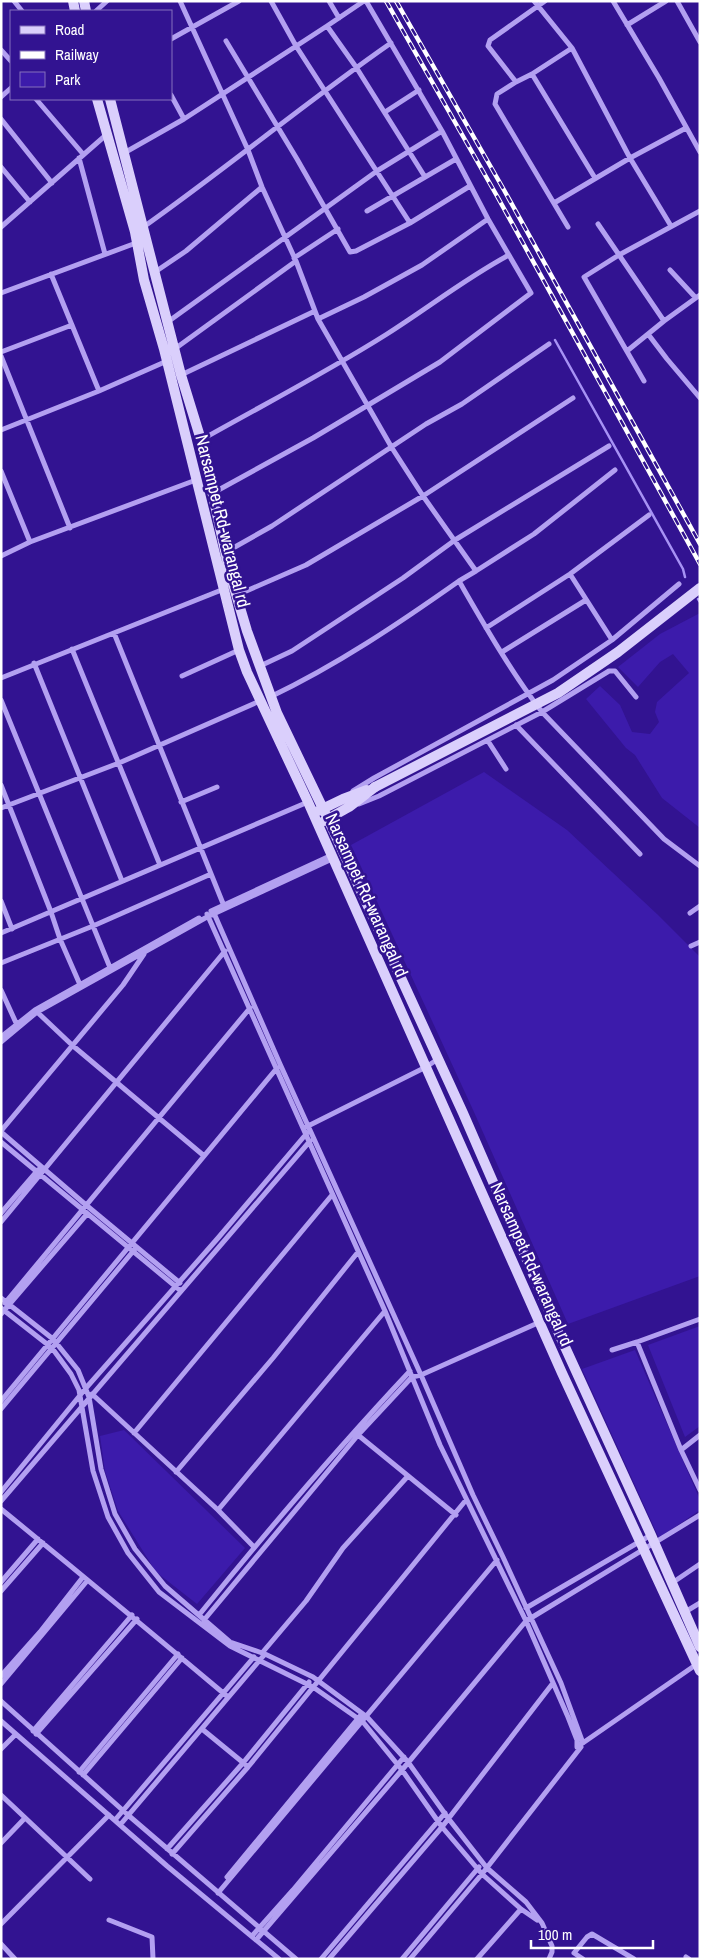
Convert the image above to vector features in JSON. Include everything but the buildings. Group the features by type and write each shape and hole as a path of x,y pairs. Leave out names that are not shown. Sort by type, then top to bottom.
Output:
{"main road":[{"name":"Narsampet Rd-warangal rd","path":"97,100 106,135 139,234 154,272 169,321 201,440 237,595 271,697 438,1059 700,1647"},
{"name":"Narsampet Rd-warangal rd","path":"110,100 124,153 139,234 144,280 167,361 239,650 260,701 318,824 641,1547 699,1666"},
{"path":"318,824 328,819 346,803 375,787 558,693 618,652 700,588"},
{"path":"313,813 323,808 346,803"}],"street":[{"path":"97,10 107,1"},
{"path":"180,1 248,150 262,187 295,259 318,319 392,448 476,571"},
{"path":"172,38 239,1"},
{"path":"271,1 296,46 410,223"},
{"path":"329,1 339,18"},
{"path":"124,153 184,119 365,1 442,131 488,219 531,293 440,362 213,494"},
{"path":"534,1 572,48 630,158 671,226"},
{"path":"516,82 488,48 488,44 490,40 545,1"},
{"path":"613,1 700,152"},
{"path":"627,25 666,1"},
{"path":"677,1 700,42"},
{"path":"326,26 356,67 410,151 425,178"},
{"path":"226,41 326,208 348,250 353,252 410,223 470,186"},
{"path":"1,294 105,254 139,234 212,179 325,89 391,43"},
{"path":"568,227 495,104 497,94 572,48"},
{"path":"1,50 10,60"},
{"path":"532,74 595,178"},
{"path":"385,112 418,90"},
{"path":"172,97 184,119"},
{"path":"37,100 81,156 105,254"},
{"path":"1,119 52,182"},
{"path":"554,203 630,158 686,128"},
{"path":"169,321 377,171 442,131"},
{"path":"1,227 106,135"},
{"path":"367,212 456,159"},
{"path":"1,167 30,202"},
{"path":"154,272 186,251 262,187"},
{"path":"644,381 584,277 619,255 700,211"},
{"path":"318,319 422,266 488,219"},
{"path":"598,224 664,320"},
{"path":"176,348 338,229"},
{"path":"201,440 342,362 465,281 509,255"},
{"path":"627,351 664,320 698,296 670,270"},
{"path":"50,274 99,391"},
{"path":"182,375 315,311"},
{"path":"1,352 72,325"},
{"path":"648,334 667,360 700,398"},
{"path":"226,552 272,526 426,424 462,404 549,344"},
{"path":"1,356 70,528"},
{"path":"1,430 99,391 167,361"},
{"path":"237,595 306,565 423,496 573,398"},
{"path":"260,666 292,651 403,578 454,540 609,446"},
{"path":"1,808 119,763 271,697 347,656 459,581 534,534 615,470"},
{"path":"1,471 30,542"},
{"path":"1,556 30,542 196,480"},
{"path":"486,628 570,574 649,515"},
{"path":"570,574 612,640"},
{"path":"459,581 486,628 528,694 542,712 664,839 700,866"},
{"path":"346,803 374,778 553,680 612,640 679,584"},
{"path":"1,678 224,589"},
{"path":"502,652 586,600"},
{"path":"114,633 224,907"},
{"path":"72,649 160,865"},
{"path":"182,676 239,650"},
{"path":"34,664 122,881"},
{"path":"346,803 380,796 542,712 613,670 636,697"},
{"path":"1,700 111,969"},
{"path":"516,725 640,854"},
{"path":"488,741 506,769"},
{"path":"1,785 60,939 81,986"},
{"path":"181,802 217,787"},
{"path":"1,933 160,865 200,850 308,802"},
{"path":"1,1042 36,1011 207,915 332,857"},
{"path":"1,963 93,926 211,874"},
{"path":"1,901 12,929"},
{"path":"690,913 700,906"},
{"path":"213,912 473,1495 526,1608 528,1619 577,1740 577,1747 699,1666"},
{"path":"111,969 145,952 207,915"},
{"path":"207,915 385,1311 440,1445 466,1500 561,1684 584,1743"},
{"path":"691,946 700,942"},
{"path":"1,1222 43,1168 229,946"},
{"path":"145,952 123,985 1,1131 84,1207 87,1214 183,1289"},
{"path":"1,990 18,1026"},
{"path":"8,1303 84,1207 254,1004"},
{"path":"36,1011 72,1045 203,1156"},
{"path":"1,1037 18,1026"},
{"path":"303,1128 310,1127 438,1059"},
{"path":"131,1242 280,1064"},
{"path":"1,1492 86,1388 278,1168 310,1127"},
{"path":"2,1499 309,1143 313,1136"},
{"path":"1,1142 131,1242 132,1249 1,1402"},
{"path":"1,1213 39,1173"},
{"path":"134,1433 332,1195"},
{"path":"87,1214 2,1310 50,1346 71,1374 80,1396 96,1480 108,1517 128,1553 159,1592 230,1646 307,1683 360,1720 400,1768 440,1824 482,1874 522,1909 542,1923"},
{"path":"176,1472 273,1358 358,1252"},
{"path":"1,1298 55,1341 78,1370 90,1395 218,1510 254,1547"},
{"path":"218,1510 385,1311"},
{"path":"612,1350 700,1319"},
{"path":"411,1374 421,1375 540,1322"},
{"path":"637,1342 681,1450 700,1490"},
{"path":"1,1409 50,1346"},
{"path":"204,1620 411,1374"},
{"path":"199,1615 254,1547 354,1430 411,1374"},
{"path":"90,1395 101,1469 116,1514 135,1549 165,1586 230,1642 264,1653 313,1677 367,1717 406,1759 487,1868 526,1902 542,1923 552,1946 549,1959"},
{"path":"358,1435 456,1515"},
{"path":"681,1450 700,1435"},
{"path":"115,1820 126,1814 202,1729 306,1601 343,1548 408,1476"},
{"path":"172,1854 319,1681 456,1515 466,1500"},
{"path":"1,1509 85,1579 132,1615 228,1697"},
{"path":"254,1938 528,1619 653,1539 700,1515"},
{"path":"1,1582 38,1539"},
{"path":"1,1591 43,1543"},
{"path":"526,1608 641,1547"},
{"path":"360,1720 367,1717 497,1560"},
{"path":"672,1583 700,1564"},
{"path":"1,1676 85,1579"},
{"path":"1,1684 85,1579"},
{"path":"685,1613 700,1603"},
{"path":"35,1732 132,1615"},
{"path":"35,1732 137,1620"},
{"path":"81,1774 180,1656"},
{"path":"120,1825 126,1814 254,1657"},
{"path":"167,1849 246,1765 313,1677"},
{"path":"321,1959 447,1816 553,1683"},
{"path":"1,1701 126,1814 296,1959"},
{"path":"217,1892 360,1720 362,1713"},
{"path":"1,1721 120,1825 279,1959"},
{"path":"202,1729 246,1765"},
{"path":"1,1749 15,1735"},
{"path":"410,1959 487,1868 584,1743"},
{"path":"1,1795 90,1879"},
{"path":"1,1924 109,1815"},
{"path":"1,1843 25,1818"},
{"path":"329,1959 440,1824"},
{"path":"402,1959 483,1863"},
{"path":"477,1959 522,1909"},
{"path":"108,1920 152,1937 153,1959"},
{"path":"583,1959 574,1953 586,1936 592,1934 634,1959"},
{"path":"1,1944 14,1959"}],"green space":[{"path":"700,613 700,828 662,798 635,755 626,748 586,699 600,686 620,705 632,732 650,734 659,722 655,712 657,702 689,673 673,654 660,662 638,687 618,667 660,634"},
{"path":"484,772 567,830 700,957 700,1276 568,1324 474,1112 351,845"},
{"path":"700,1326 700,1426 685,1437 648,1345"},
{"path":"635,1350 700,1500 700,1510 659,1538 582,1369"},
{"path":"124,1430 245,1548 197,1604 156,1572 118,1511 105,1471 100,1436"}],"waterway":[{"path":"555,340 683,569 685,577"}],"railway":[{"path":"386,1 497,196 700,564"},
{"path":"396,1 504,190 700,544"}]}
